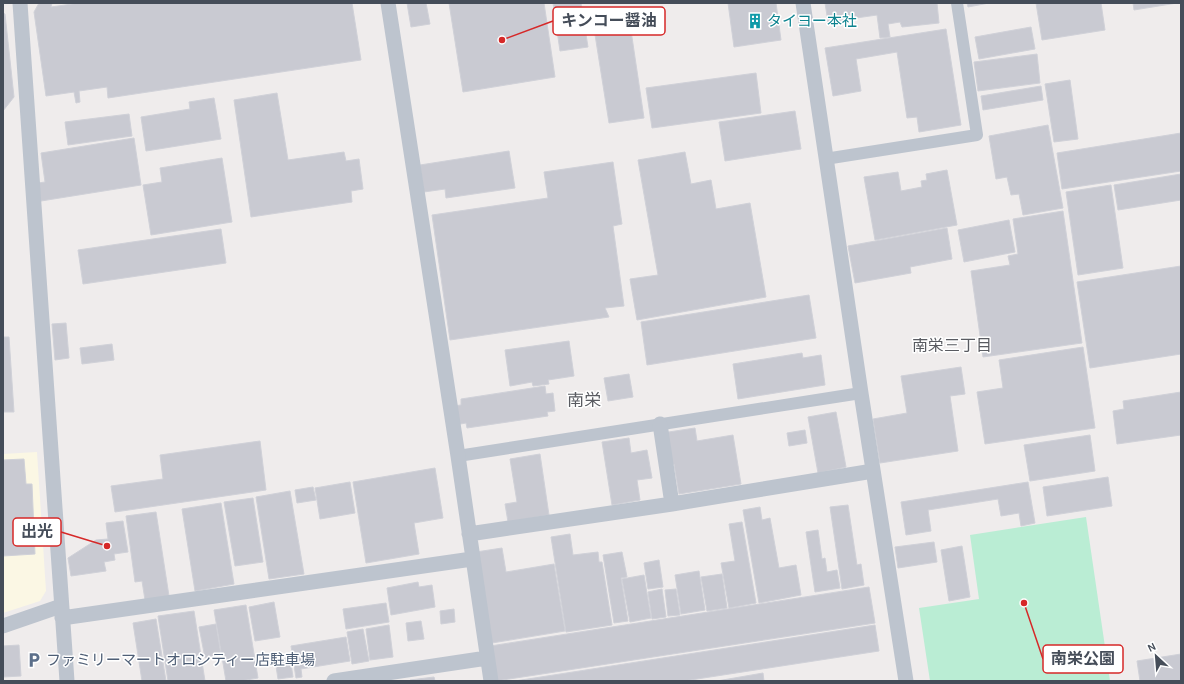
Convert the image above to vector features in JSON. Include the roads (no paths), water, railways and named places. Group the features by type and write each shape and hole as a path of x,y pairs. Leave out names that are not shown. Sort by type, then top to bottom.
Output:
{"street":[{"path":"20,3 67,681"},
{"path":"388,3 491,681"},
{"path":"803,3 825,160 906,681"},
{"path":"825,160 977,135 957,3"},
{"path":"458,456 861,393"},
{"path":"660,424 672,504"},
{"path":"469,534 672,504 873,471"},
{"path":"3,626 62,612 472,559"},
{"path":"334,681 487,658"}],"place":[{"name":"タイヨー本社","path":"755,21"},
{"name":"キンコー醤油","path":"502,40"},
{"name":"出光","path":"107,546"},
{"name":"南栄公園","path":"1024,603"},
{"name":"ファミリーマートオロシティー店駐車場","path":"34,660"}],"district":[{"name":"南栄三丁目","path":"952,345"},
{"name":"南栄","path":"584,400"}]}
